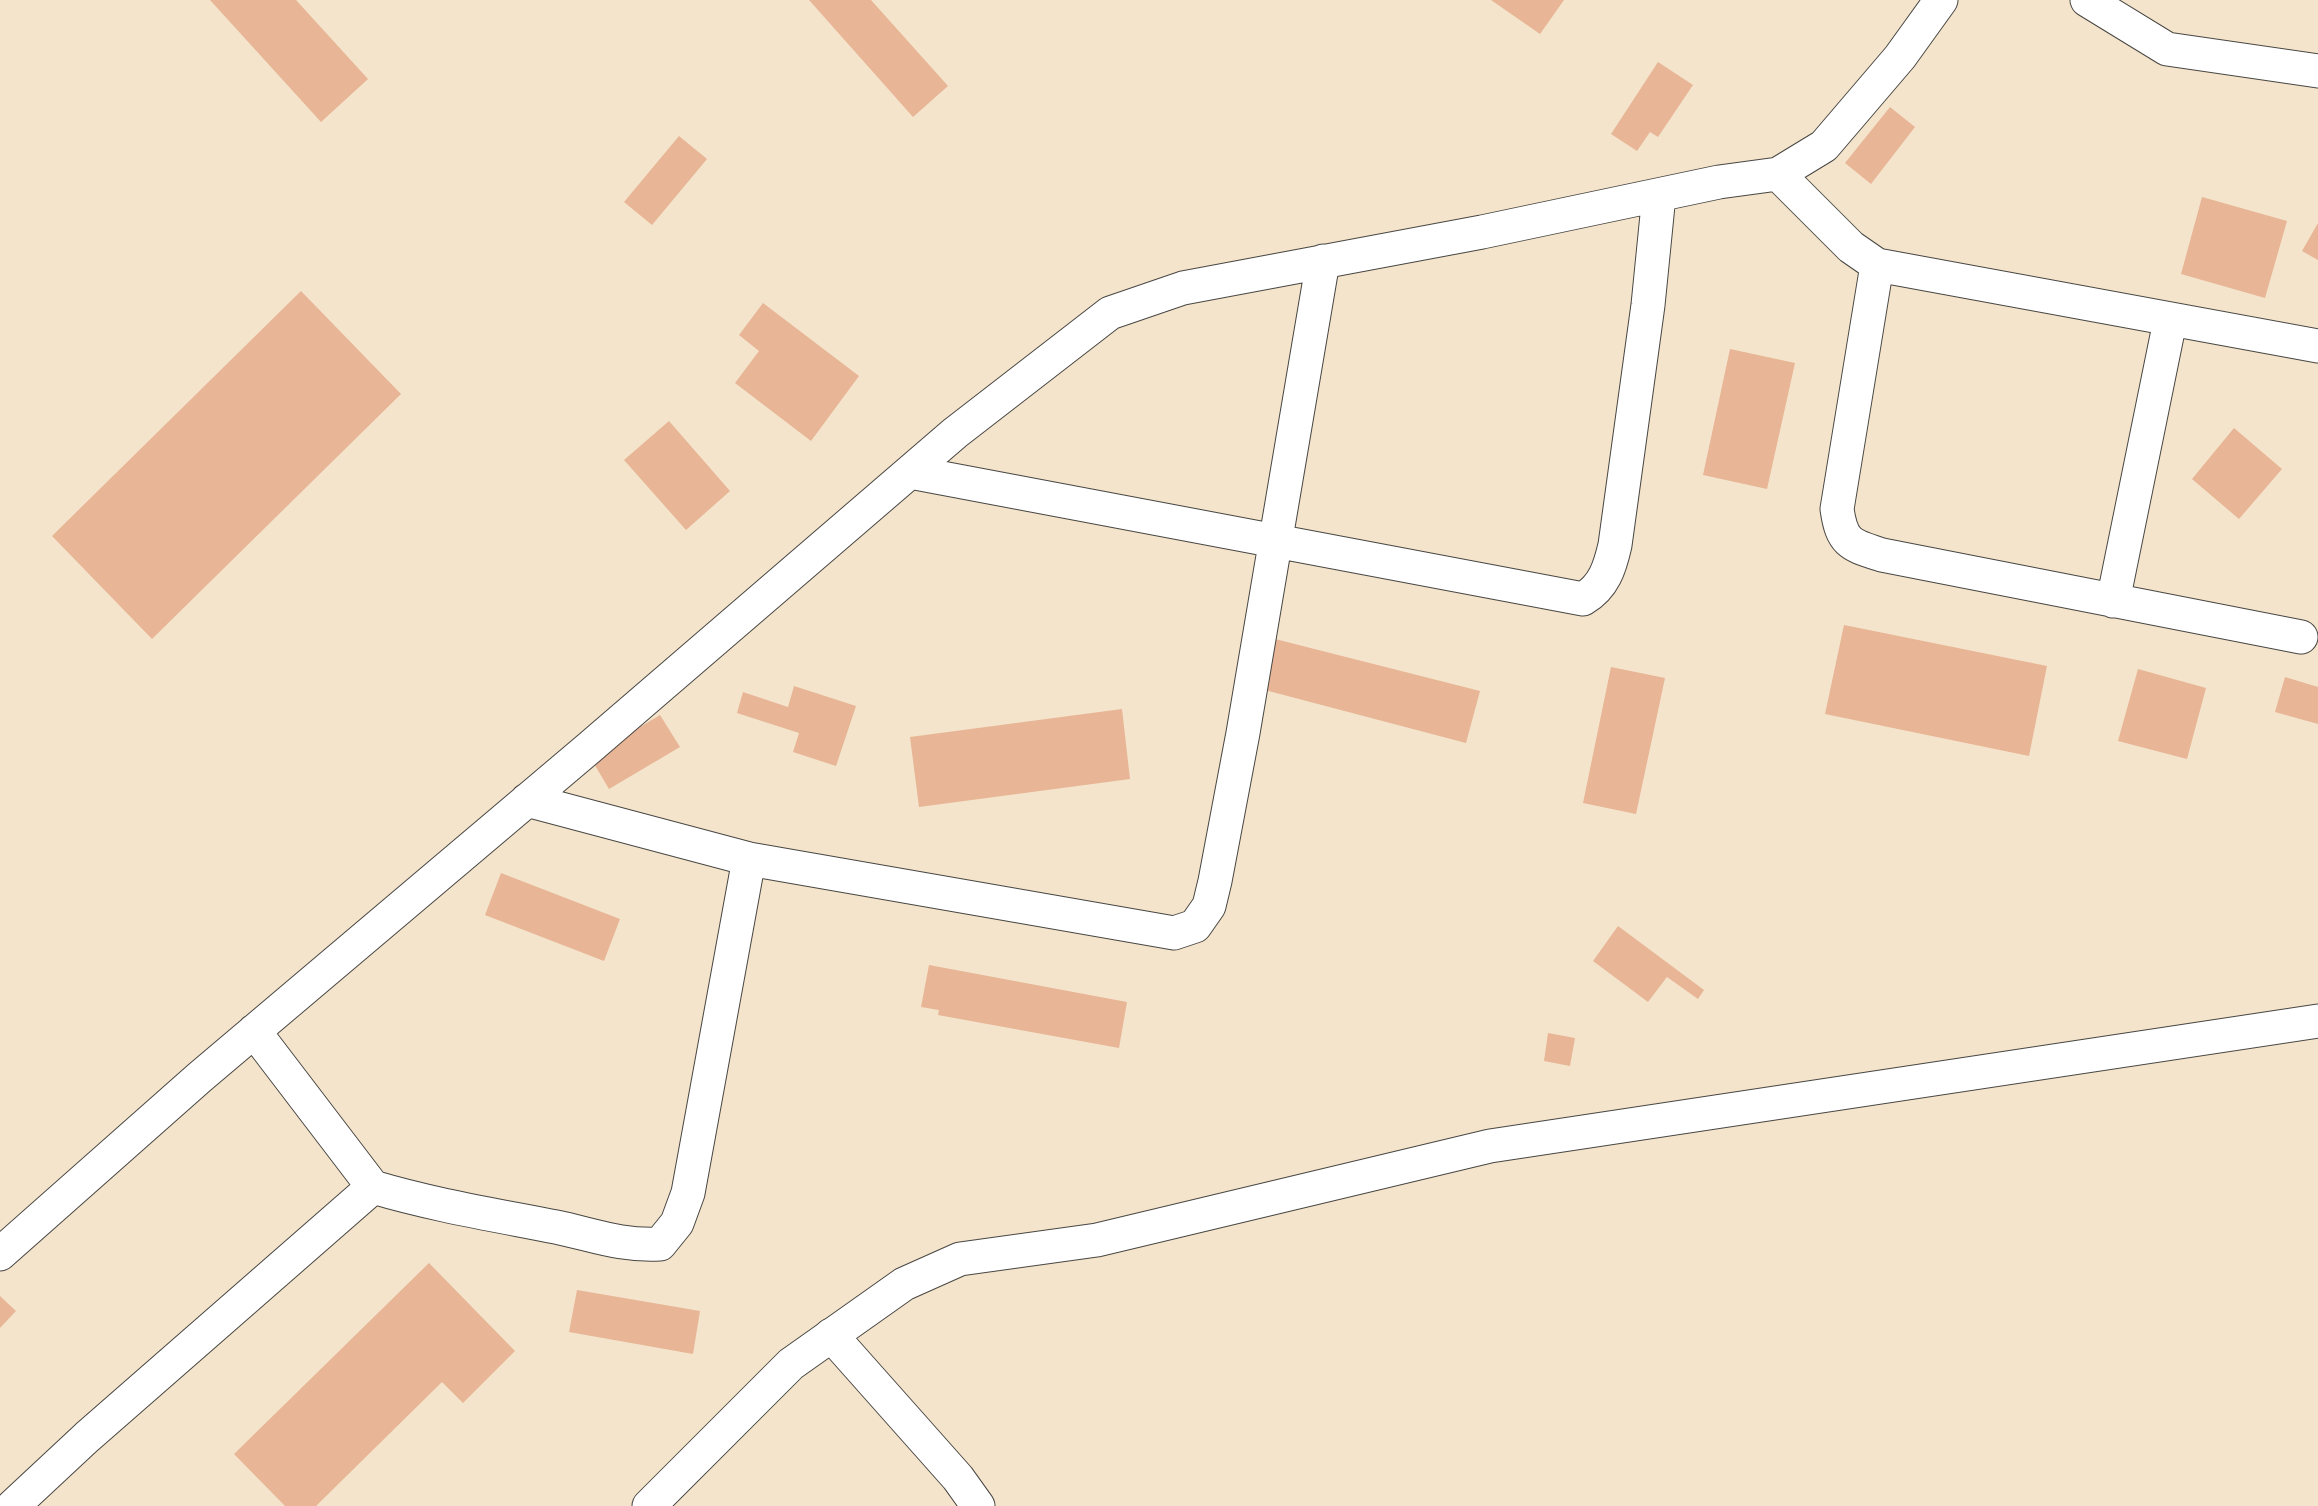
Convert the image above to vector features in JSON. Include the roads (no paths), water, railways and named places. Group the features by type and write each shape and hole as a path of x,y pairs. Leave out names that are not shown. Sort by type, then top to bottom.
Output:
{"street":[{"path":"0,1254 254,1031 955,433 1110,313 1183,288 1719,182 1778,174 1824,146 1900,57 1941,0"},
{"path":"2087,0 2168,49 2318,71"},
{"path":"1778,174 1851,247 1877,265 2170,321 2318,346"},
{"path":"910,472 1583,599 1592,594 1610,568 1615,545 1648,305 1659,195"},
{"path":"527,800 749,859 1174,933 1195,926 1209,906 1215,881 1276,542 1323,261"},
{"path":"1877,265 1837,509 1840,530 1854,545 1882,555 2301,637"},
{"path":"2113,601 2170,321"},
{"path":"254,1031 373,1187 412,1198 571,1230 631,1245 660,1244 677,1223 688,1193 749,859"},
{"path":"649,1506 791,1364 904,1284 960,1259 1097,1240 1490,1146 2318,1021"},
{"path":"13,1506 87,1437 373,1187"},
{"path":"831,1335 958,1478 978,1506"},
{"path":"0,1499 7,1506"}]}
